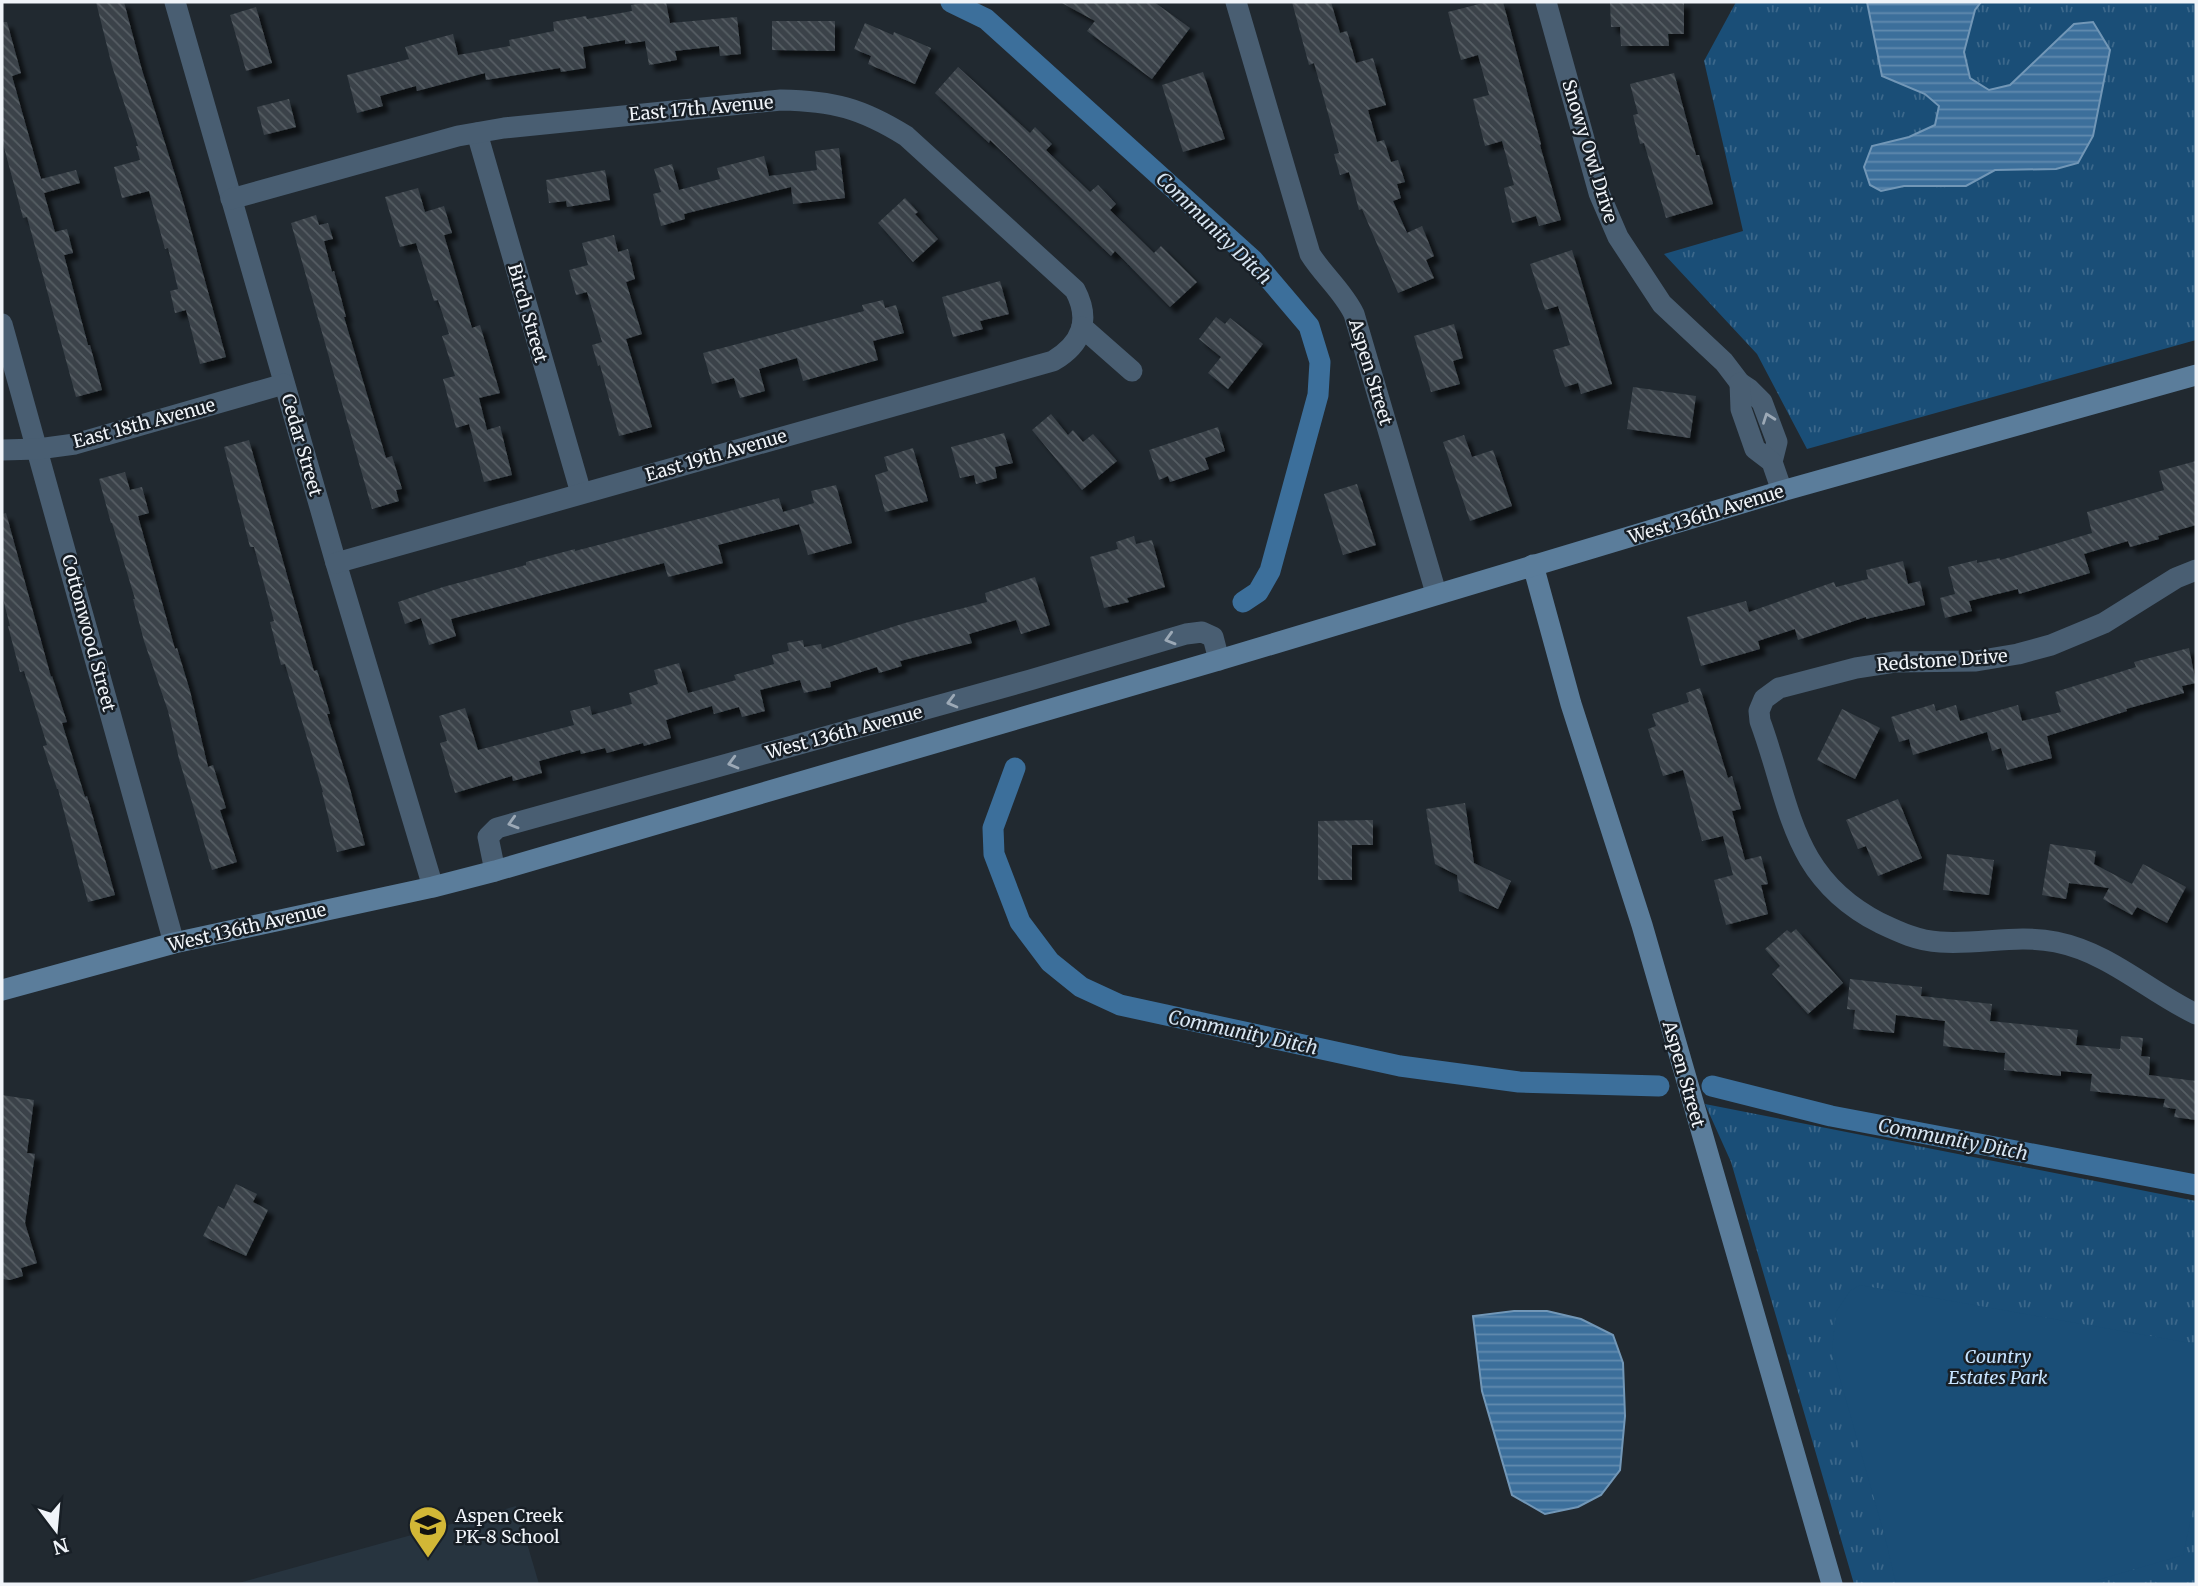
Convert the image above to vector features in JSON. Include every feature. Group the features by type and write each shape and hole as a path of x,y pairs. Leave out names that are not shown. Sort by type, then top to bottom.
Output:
{"main road":[{"name":"West 136th Avenue","path":"2,989 174,943 495,871 1219,660 1782,491 2196,375"},
{"name":"Aspen Street","path":"1533,565 1571,704 1642,925 1832,1584"}],"street":[{"name":"Cedar Street","path":"174,2 336,564 433,887"},
{"name":"Aspen Street","path":"1236,2 1310,254 1348,302 1354,314 1436,593"},
{"name":"Snowy Owl Drive","path":"1546,2 1599,193 1618,237 1657,308 1724,362 1740,383 1762,402 1777,442 1772,462 1782,491"},
{"name":"East 17th Avenue","path":"231,199 477,133 780,100 812,100 858,110 906,136 1075,290 1081,301 1082,327"},
{"name":"Birch Street","path":"477,133 581,493"},
{"name":"Cottonwood Street","path":"2,324 174,943"},
{"path":"1082,327 1132,371"},
{"name":"East 19th Avenue","path":"336,564 1053,360 1067,352 1076,342 1082,327"},
{"name":"East 18th Avenue","path":"2,450 75,444 284,384"},
{"name":"Redstone Drive","path":"2196,570 2176,578 2104,623 2051,645 1976,661 1895,662 1856,668 1779,688 1772,691 1761,705 1760,721 1799,843 1825,881 1852,906 1897,932 1937,942 1971,943 2024,938 2056,942 2091,952 2121,967 2172,1002 2196,1014"},
{"name":"West 136th Avenue","path":"495,871 488,837 497,828 1186,634 1202,632 1213,637 1219,660"}],"shaded area":[{"path":"1867,2 1981,2 1975,10 1964,52 1970,78 1989,90 2010,85 2074,24 2093,22 2110,50 2093,136 2078,163 2056,169 1995,170 1966,186 1904,186 1881,191 1870,185 1864,167 1872,146 1909,137 1935,125 1939,106 1925,94 1882,76"},
{"path":"1514,1311 1547,1311 1581,1319 1613,1335 1623,1363 1625,1416 1620,1470 1601,1495 1578,1507 1545,1514 1512,1495 1482,1391 1473,1316"},
{"name":"Aspen Creek PK-8 School","path":"516,1506 539,1584 235,1584"}],"green space":[{"path":"1736,2 2196,2 2196,340 1807,449 1757,354 1664,254 1743,231 1704,61"},
{"name":"Country Estates Park","path":"1705,1104 2196,1201 2196,1584 1854,1584 1731,1162"},
{"path":"1860,1285 2196,1344 2196,1495 2183,1555 2084,1584 1896,1584 1832,1351 1836,1312 1850,1291"}],"building":[{"path":"96,2 124,2 226,357 200,364 186,310 175,313 170,291 178,289 149,191 122,198 114,167 140,160"},
{"path":"666,2 670,23 737,17 741,54 720,56 719,46 675,51 677,60 649,65 645,41 625,44 625,40 583,47 586,68 561,72 560,68 486,80 485,73 417,91 416,86 380,96 383,106 357,113 347,75 409,59 405,47 453,34 458,55 510,46 509,40 554,31 553,22 632,11 631,5"},
{"path":"1060,2 1154,2 1190,28 1152,79 1087,31 1095,21"},
{"path":"1292,2 1331,2 1340,33 1347,31 1356,63 1373,58 1386,105 1368,110 1377,142 1384,140 1391,162 1398,160 1405,182 1397,184 1401,198 1393,201 1407,233 1422,226 1434,256 1426,260 1434,278 1398,293 1362,209 1359,210 1349,172 1340,175 1334,154 1339,153 1314,63 1309,65"},
{"path":"1487,2 1503,2 1561,220 1539,226 1536,216 1512,223 1504,188 1514,185 1502,141 1485,146 1473,99 1489,95 1478,55 1461,60 1448,12"},
{"path":"1610,2 1684,2 1684,34 1668,34 1669,46 1621,46 1620,27 1611,27"},
{"path":"256,7 272,63 246,71 230,15"},
{"path":"772,21 835,21 835,51 772,50"},
{"path":"2,22 7,22 21,73 12,76 41,179 76,170 80,183 44,193 55,232 67,229 73,253 64,255 102,390 76,397 27,217 23,218 2,140"},
{"path":"865,23 931,48 915,84 868,64 871,56 854,49"},
{"path":"958,67 1030,133 1035,127 1052,144 1046,150 1090,192 1098,185 1116,204 1110,210 1154,253 1161,246 1197,282 1170,307 1115,251 1111,256 990,140 989,143 935,93"},
{"path":"1203,72 1225,139 1183,152 1162,85"},
{"path":"1674,73 1696,155 1699,155 1713,204 1666,218 1644,143 1640,144 1633,115 1638,114 1630,84"},
{"path":"289,99 296,127 264,135 257,107"},
{"path":"839,148 845,198 793,204 791,187 684,214 685,219 661,226 653,194 661,192 654,169 672,164 679,190 720,179 717,168 764,156 769,176 817,170 815,151"},
{"path":"605,170 610,200 567,207 566,201 549,203 546,180"},
{"path":"418,188 425,212 444,206 452,233 444,235 472,328 480,325 500,393 479,398 487,430 500,426 512,475 484,482 469,424 456,428 443,379 455,376 442,336 449,334 438,300 434,301 416,243 400,247 385,197"},
{"path":"905,198 918,212 915,214 938,239 913,262 878,223"},
{"path":"316,215 319,225 328,223 333,239 324,241 344,317 386,458 392,456 402,489 396,490 399,501 372,509 291,223"},
{"path":"614,235 618,252 628,249 635,279 626,282 642,334 626,339 652,427 619,436 592,345 602,342 587,292 576,295 569,270 588,265 582,243"},
{"path":"1572,250 1612,384 1581,394 1578,383 1565,387 1561,377 1553,350 1570,345 1558,306 1545,310 1530,264"},
{"path":"1000,281 1009,314 980,321 983,329 953,337 942,297"},
{"path":"883,300 885,308 896,305 904,333 873,341 878,360 803,381 797,358 759,369 765,391 740,398 734,378 712,384 703,353 864,311 862,305"},
{"path":"1216,317 1225,324 1230,318 1263,344 1228,389 1208,373 1221,357 1199,339"},
{"path":"1454,324 1463,358 1453,361 1460,384 1431,392 1414,336"},
{"path":"1633,387 1696,396 1690,438 1627,429"},
{"path":"1051,414 1068,435 1073,430 1083,442 1093,434 1117,461 1082,490 1032,430"},
{"path":"1218,427 1225,451 1205,458 1209,469 1170,482 1168,476 1159,480 1149,450"},
{"path":"1004,433 1013,463 995,467 997,478 976,484 974,475 960,478 951,447"},
{"path":"1464,435 1472,457 1493,450 1512,506 1470,521 1443,442"},
{"path":"249,440 314,671 317,670 330,714 327,714 365,845 337,852 323,792 285,664 281,665 270,622 274,621 254,547 250,547 224,447"},
{"path":"913,448 928,501 885,512 875,475 888,471 884,457"},
{"path":"2196,461 2196,525 2130,547 2128,541 2084,554 2090,573 2019,594 2018,589 1969,601 1972,611 1945,618 1940,598 1955,594 1948,567 1977,560 1977,563 2000,560 2092,533 2087,512 2164,490 2159,471"},
{"path":"125,472 130,490 142,487 149,513 138,516 175,649 177,648 190,691 208,767 213,765 226,808 220,810 237,862 212,870 99,479"},
{"path":"1357,484 1376,545 1343,555 1324,494"},
{"path":"836,485 852,543 808,555 799,524 718,545 723,563 668,577 664,563 451,619 456,636 429,645 421,618 405,624 398,602 526,565 526,562 779,498 783,512 814,503 811,491"},
{"path":"6,513 51,677 67,722 62,723 85,797 87,796 115,895 88,902 58,789 43,746 47,745 24,671 20,672 8,626 2,595 2,514"},
{"path":"1134,536 1136,544 1152,540 1165,587 1127,598 1129,602 1104,608 1090,557 1118,549 1116,542"},
{"path":"1903,561 1908,584 1920,581 1925,605 1866,617 1798,640 1795,629 1758,641 1760,649 1701,666 1687,617 1746,601 1749,612 1834,582 1836,587 1868,579 1866,570"},
{"path":"1035,577 1050,625 1021,634 1016,620 969,634 972,643 900,661 902,666 879,673 877,667 830,682 831,687 804,693 800,680 760,690 765,711 742,717 739,707 714,714 712,706 666,720 671,738 607,753 605,748 581,754 580,750 539,761 542,773 513,781 512,776 455,793 440,743 447,741 439,716 465,708 478,750 574,725 570,711 590,706 592,715 632,704 629,693 658,684 654,670 679,663 688,693 736,680 734,675 774,664 772,655 789,651 787,643 803,640 804,647 821,644 822,649 905,623 987,602 985,593"},
{"path":"2189,648 2196,683 2182,686 2184,693 2126,709 2127,711 2047,736 2052,758 2007,770 2001,748 1992,751 1987,732 1913,755 1909,739 1899,742 1891,717 1934,704 1936,711 1956,705 1960,721 2018,705 2022,721 2061,712 2055,692 2136,667 2134,662"},
{"path":"1700,688 1728,778 1732,776 1741,809 1732,811 1745,860 1761,856 1768,884 1761,885 1768,914 1726,925 1714,880 1733,875 1723,836 1702,841 1683,770 1663,776 1648,729 1656,726 1652,714 1689,702 1686,693"},
{"path":"1842,709 1880,728 1855,779 1817,760"},
{"path":"1898,799 1922,858 1878,876 1866,846 1858,849 1846,820"},
{"path":"1465,803 1474,863 1511,881 1498,909 1459,891 1457,875 1435,864 1426,809"},
{"path":"1373,820 1373,845 1352,845 1352,880 1318,880 1318,821"},
{"path":"2050,844 2096,851 2094,864 2132,884 2143,864 2186,887 2167,923 2137,907 2132,915 2103,899 2109,888 2069,883 2066,899 2042,895"},
{"path":"1947,854 1994,860 1989,895 1943,890"},
{"path":"1796,929 1843,983 1808,1014 1772,974 1780,966 1765,949 1787,930 1791,933"},
{"path":"1850,979 1922,987 1921,996 1992,1004 1990,1021 2078,1030 2076,1045 2120,1049 2121,1036 2143,1038 2141,1056 2150,1057 2149,1075 2196,1081 2196,1120 2174,1117 2176,1109 2163,1107 2165,1099 2090,1091 2092,1074 2061,1071 2061,1076 2004,1070 2005,1053 1943,1046 1945,1021 1896,1015 1894,1033 1853,1029 1855,1010 1847,1009"},
{"path":"2,1095 34,1100 27,1153 35,1154 25,1223 37,1263 21,1268 23,1276 10,1280 2,1279"},
{"path":"236,1184 257,1194 253,1202 268,1210 246,1256 203,1236 218,1206 224,1209"}],"waterway":[{"name":"Community Ditch","path":"951,2 986,19 1253,260 1309,326 1320,362 1318,395 1270,571 1258,592 1243,602"},
{"name":"Community Ditch","path":"1015,768 993,828 994,854 1020,922 1050,962 1081,987 1120,1005 1400,1066 1519,1082 1659,1086"},
{"name":"Community Ditch","path":"1712,1086 1831,1116 2196,1185"}],"place":[{"name":"Aspen Creek PK-8 School","path":"428,1559"}]}
